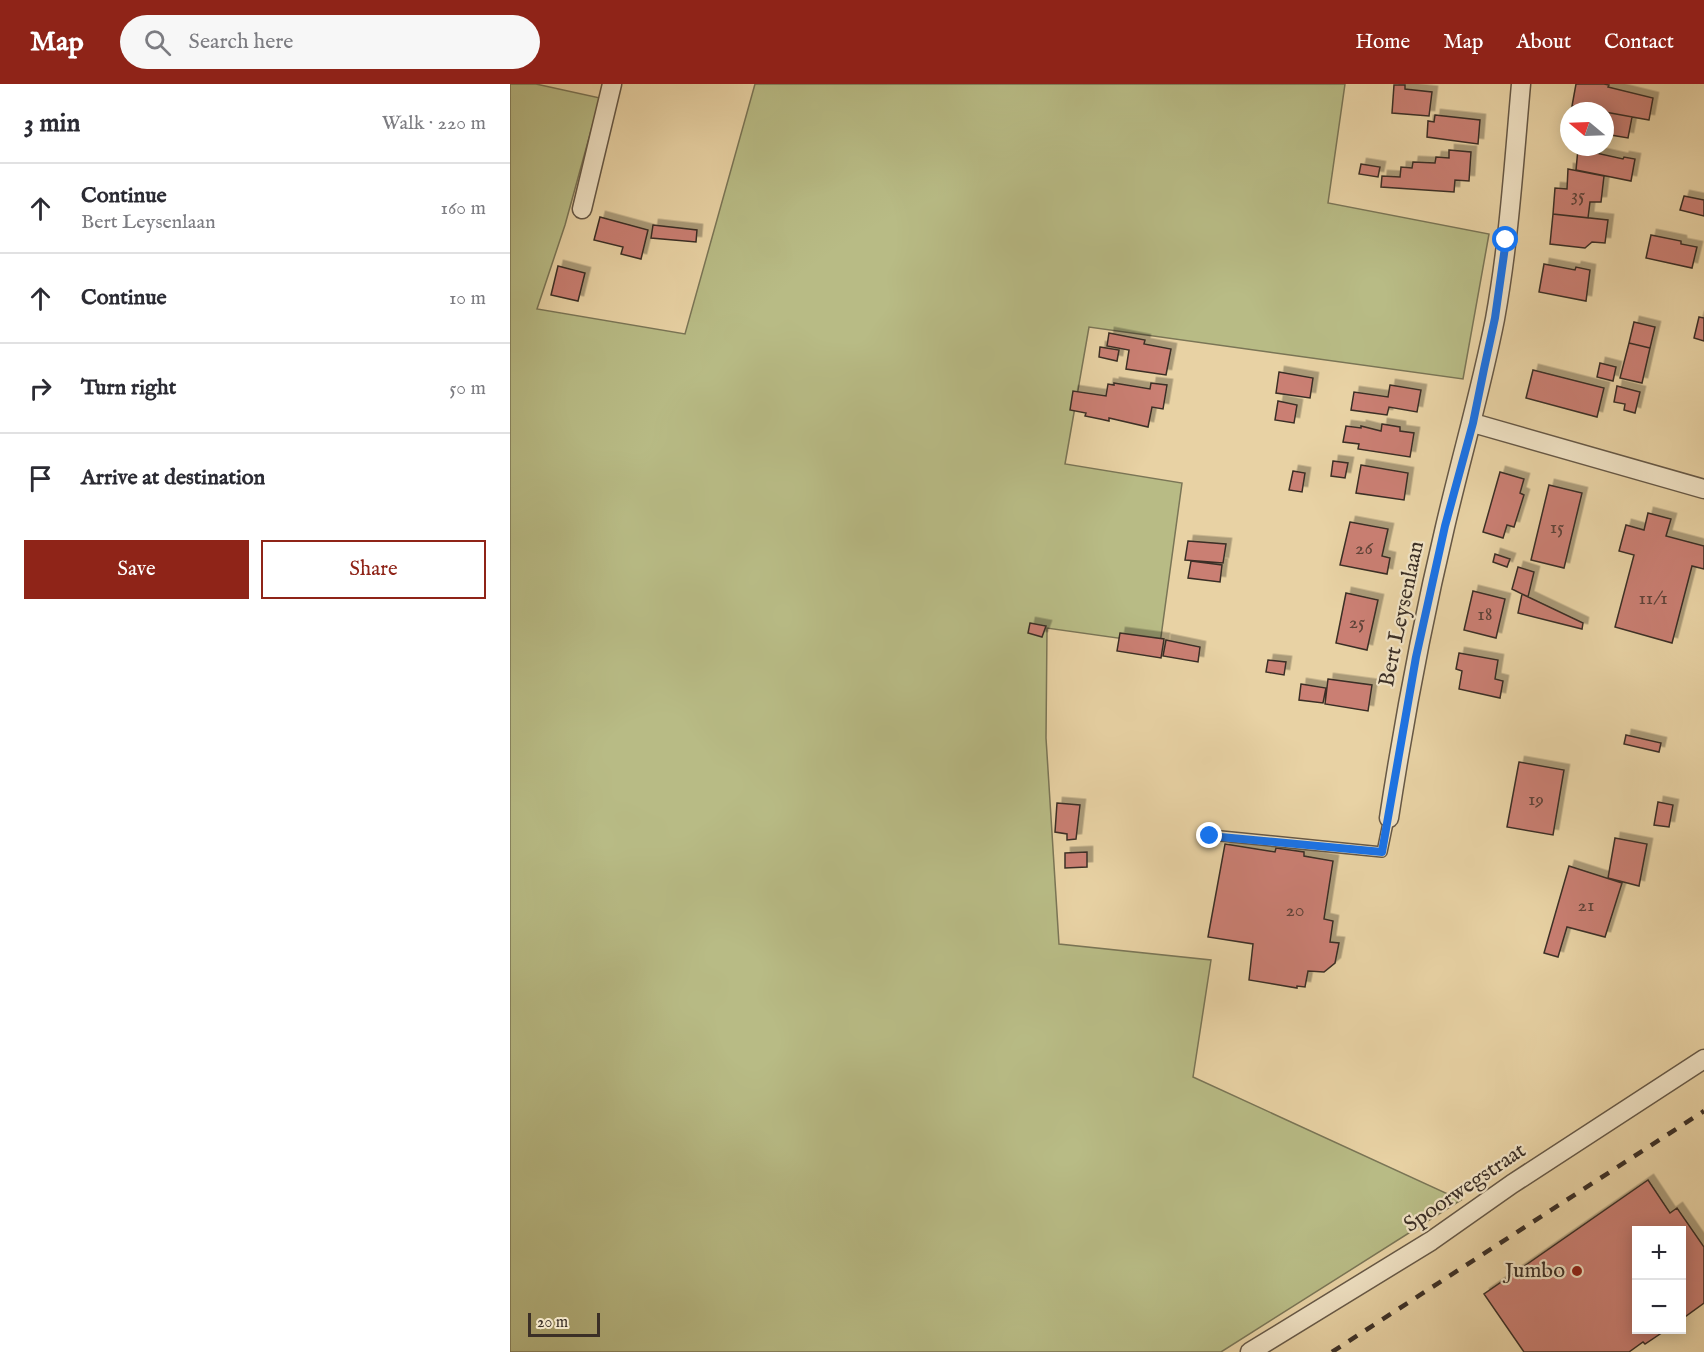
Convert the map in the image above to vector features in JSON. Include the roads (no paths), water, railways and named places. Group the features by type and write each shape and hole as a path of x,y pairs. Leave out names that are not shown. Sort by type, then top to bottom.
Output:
{"street":[{"path":"582,209 612,84"},
{"name":"Bert Leysenlaan","path":"1389,818 1416,657 1445,526 1473,423 1495,318 1506,240 1521,84"},
{"path":"1473,423 1704,489"},
{"name":"Spoorwegstraat","path":"1250,1352 1431,1241 1512,1184 1704,1059"}],"lane":[{"path":"1210,836 1382,852 1389,818"}],"railway":[{"path":"1332,1352 1704,1111"}],"place":[{"name":"Jumbo","path":"1577,1271"}]}
